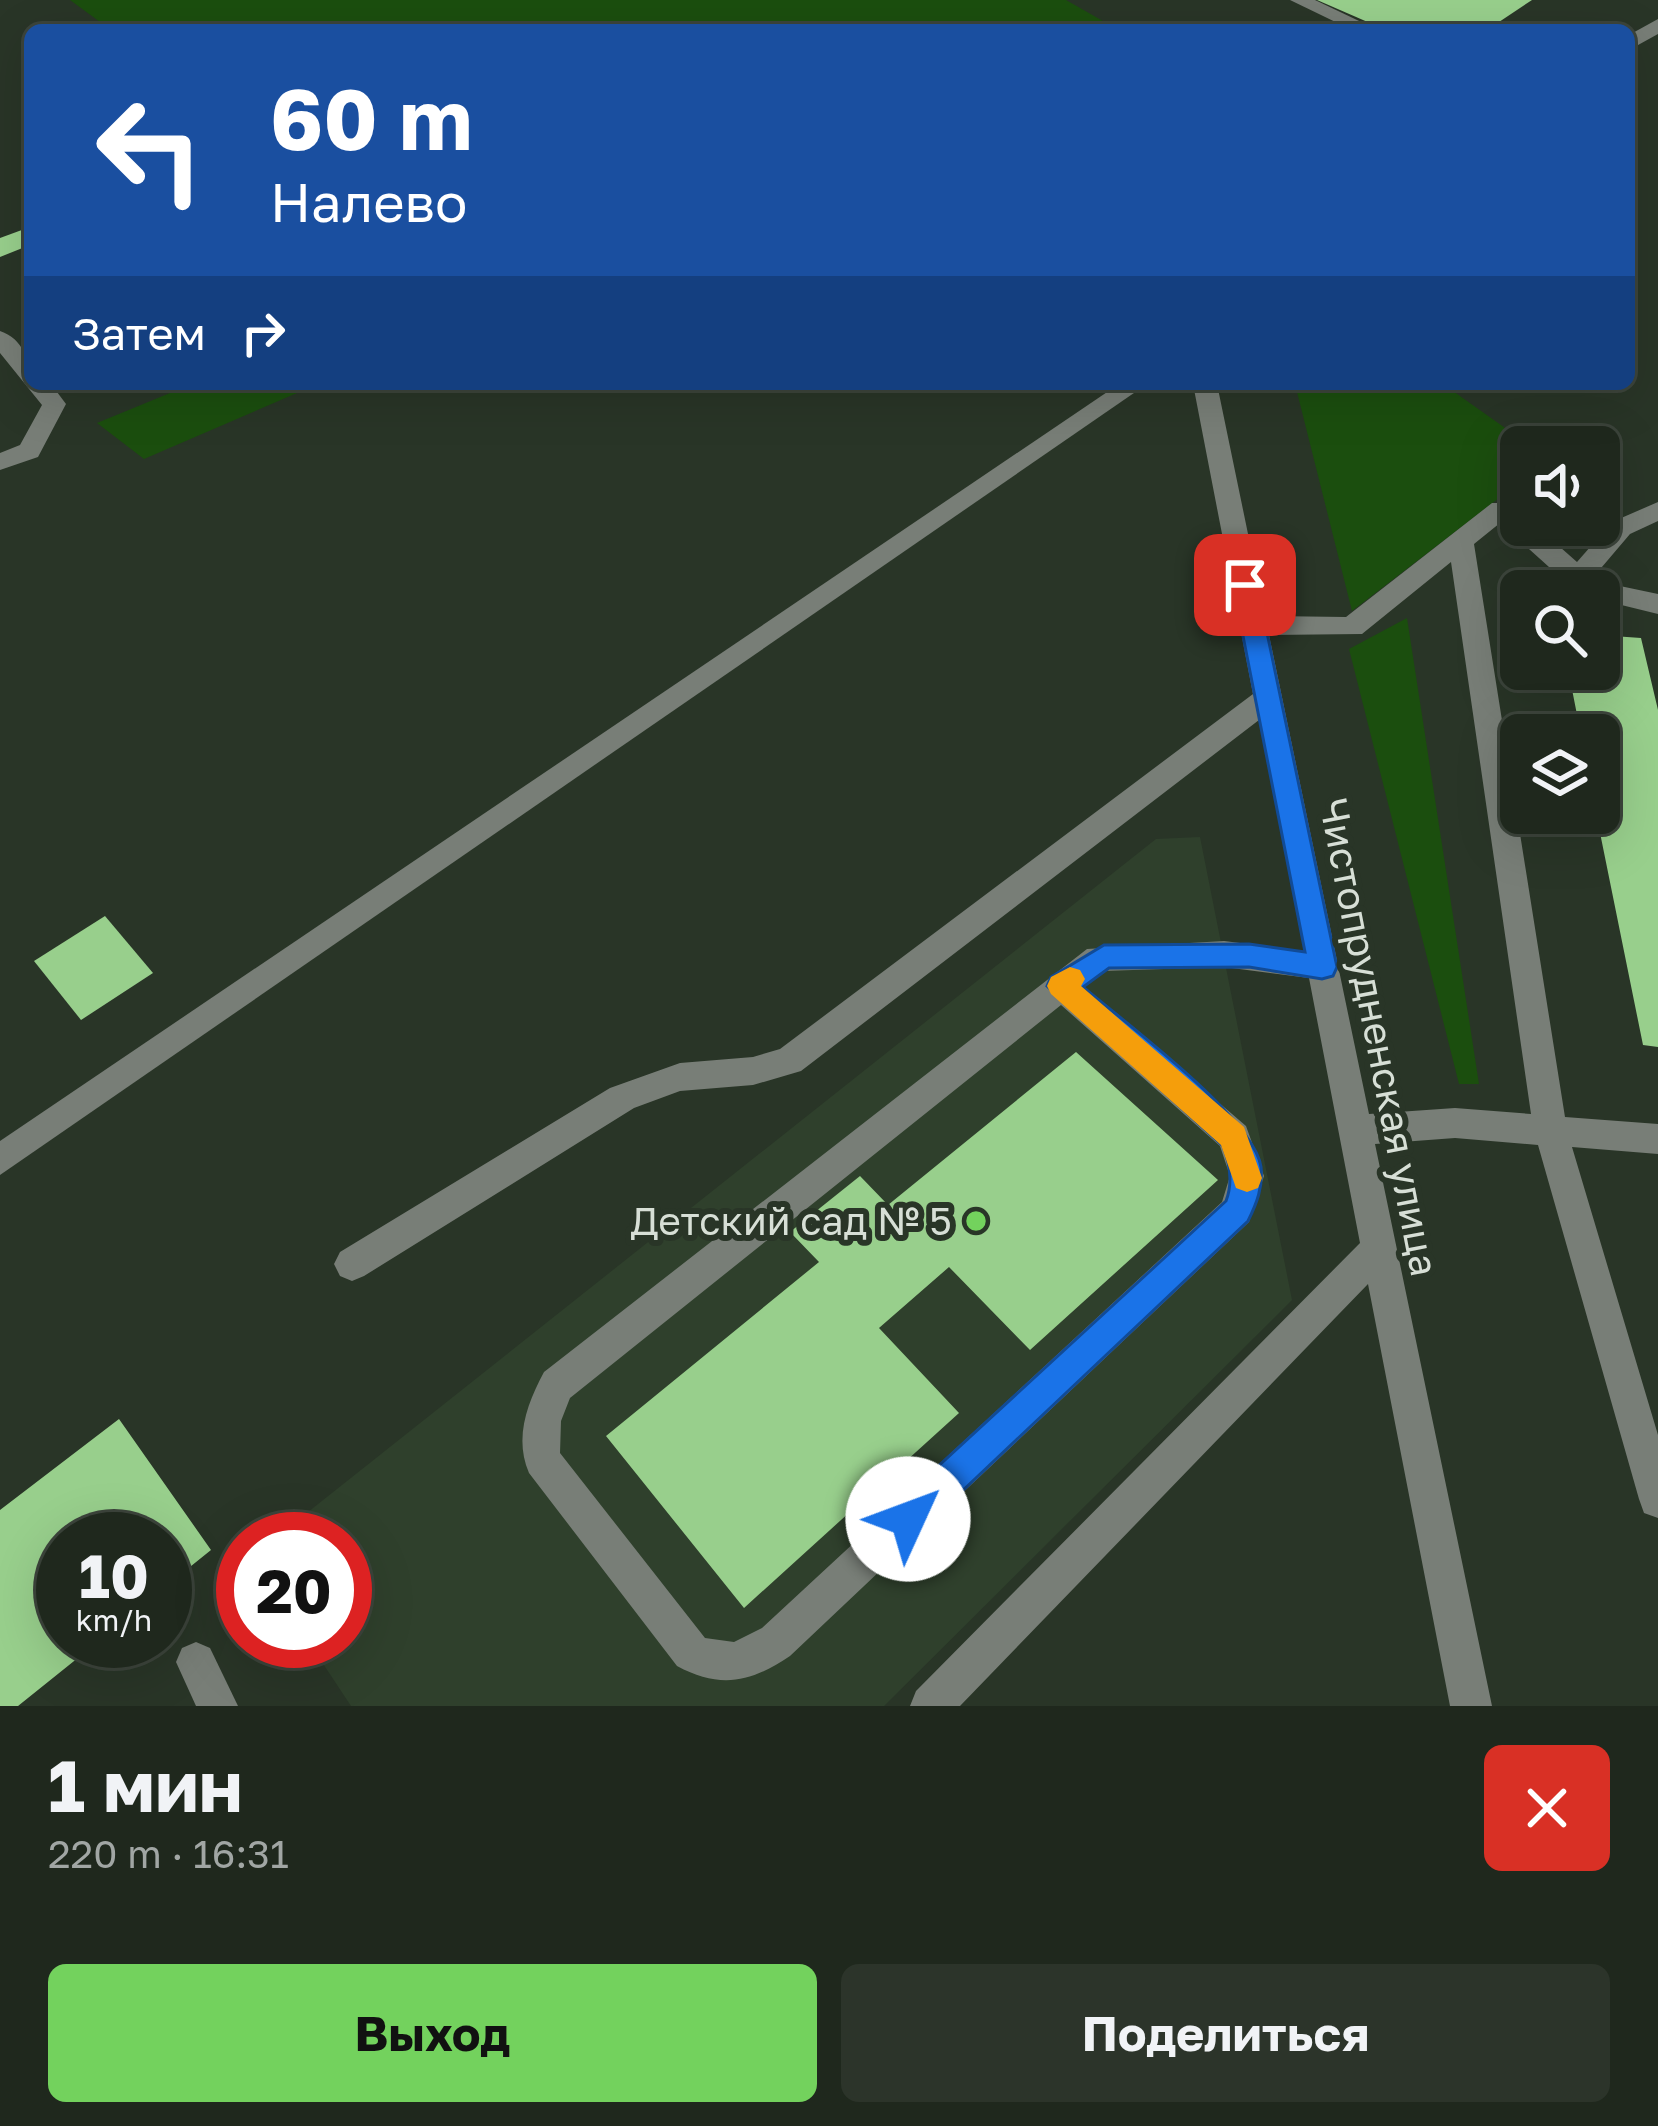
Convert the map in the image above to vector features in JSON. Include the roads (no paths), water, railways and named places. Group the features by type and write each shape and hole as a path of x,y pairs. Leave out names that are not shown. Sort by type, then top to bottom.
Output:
{"street":[{"path":"1299,0 1354,24"},
{"path":"0,338 24,368"},
{"path":"0,462 29,451 54,404 43,390"},
{"path":"0,1160 1126,390"},
{"name":"Чистопрудненская улица","path":"1206,390 1471,1706"},
{"path":"1253,625 1352,626 1502,509 1570,570"},
{"path":"1586,570 1621,528 1658,511"},
{"path":"1461,543 1550,1129 1658,1499"},
{"path":"1620,597 1658,604"},
{"path":"352,1264 622,1098 680,1077 753,1071 788,1061 1268,698"},
{"path":"1061,986 1234,1137 1247,1176 1237,1211 776,1642 733,1666 710,1663 691,1652 542,1460 543,1410 557,1385 1061,986 1104,956 1249,956 1322,967"},
{"path":"1355,1130 1433,1123 1658,1139"},
{"path":"931,1706 1379,1248"},
{"path":"196,1662 217,1706"}],"place":[{"name":"Детский сад № 5","path":"976,1221"}]}
